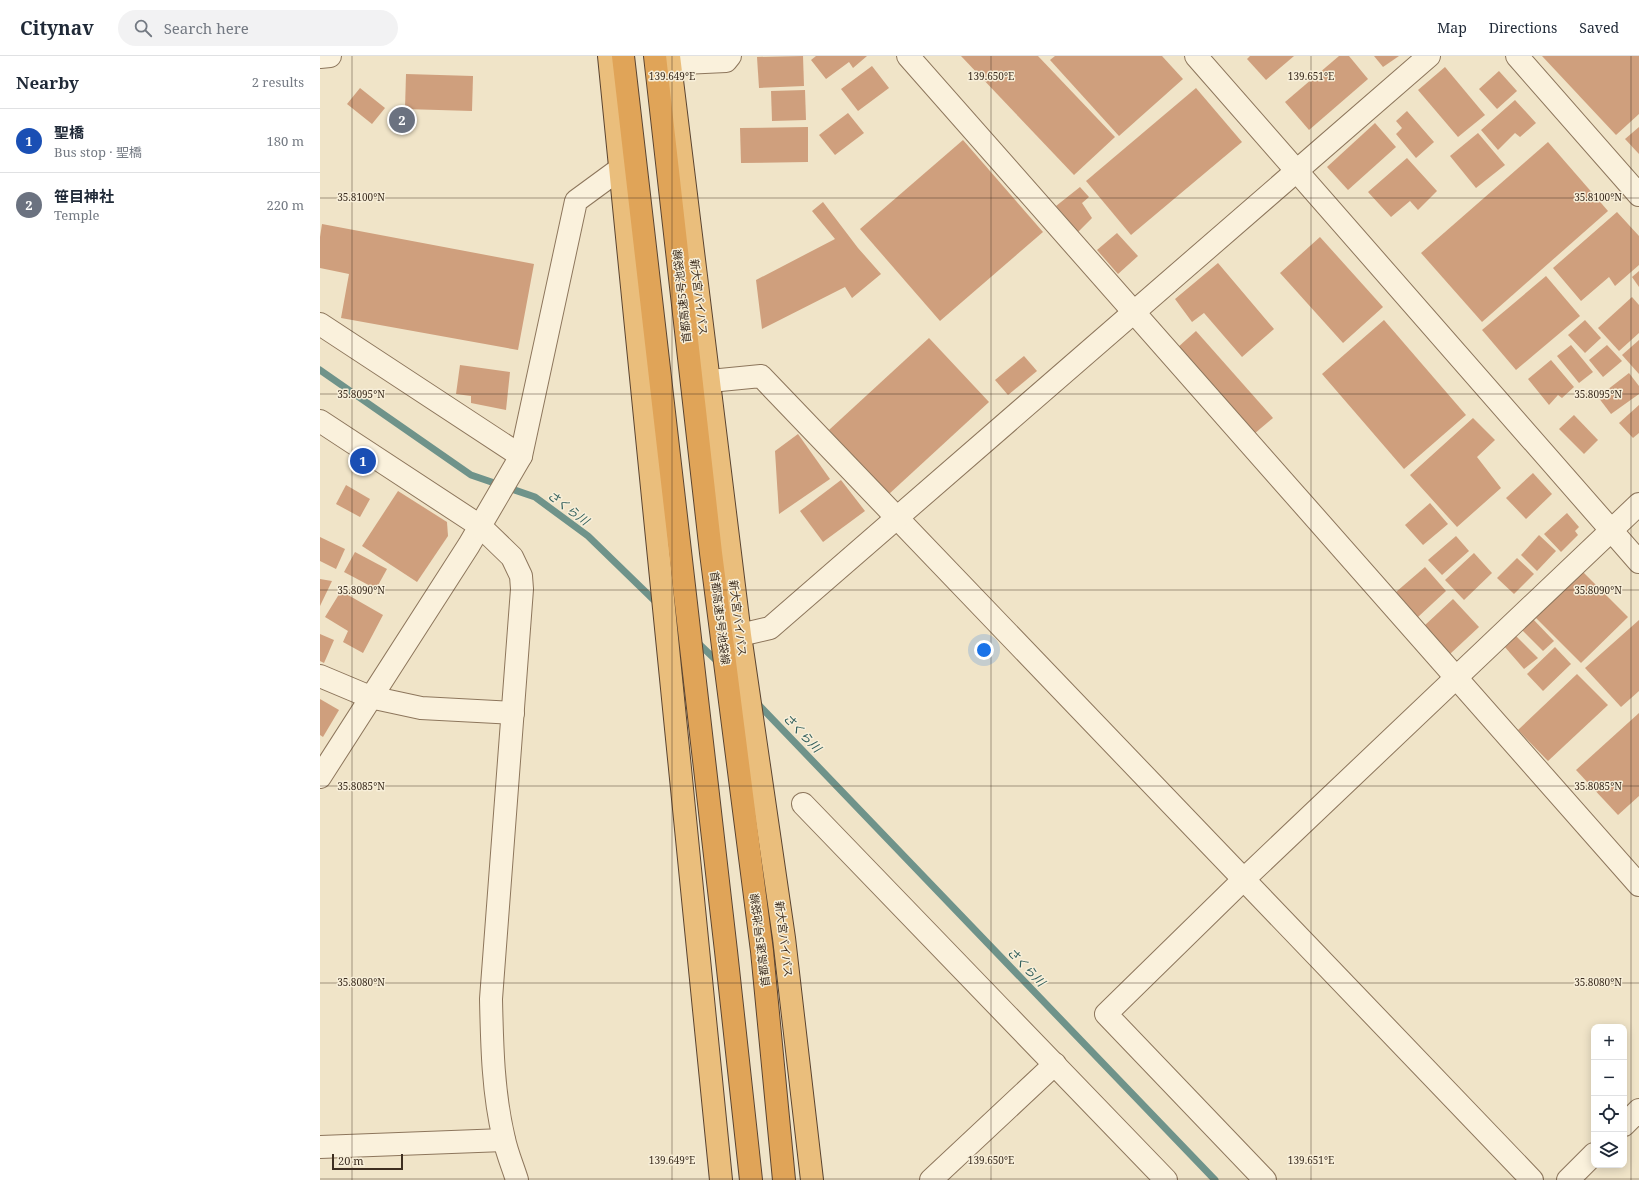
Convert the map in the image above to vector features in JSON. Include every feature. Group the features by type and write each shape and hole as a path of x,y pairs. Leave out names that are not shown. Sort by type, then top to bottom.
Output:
{"highway":[{"path":"609,56 668,632 721,1180"},
{"path":"623,56 751,1180"},
{"name":"首都高速5号池袋線","path":"655,56 711,553 762,951 784,1180"},
{"name":"新大宮バイパス","path":"678,58 690,225 740,635 784,938 812,1180"}],"street":[{"path":"320,57 330,56"},
{"path":"678,58 726,61 730,56"},
{"path":"908,56 1639,885"},
{"path":"1196,56 1639,562"},
{"path":"740,635 770,628 1428,56"},
{"path":"1517,56 1639,195"},
{"path":"320,777 480,526 516,464 576,201 621,168"},
{"path":"320,324 516,464"},
{"path":"710,381 761,376 1532,1180"},
{"path":"320,421 480,526 506,549 518,566 521,576 513,713 491,999 492,1056 496,1101 504,1140 518,1180"},
{"path":"1265,1180 1106,1014 1243,880 1639,504"},
{"path":"320,676 370,697 421,708 513,713"},
{"path":"803,804 1166,1180"},
{"path":"932,1180 1055,1064"},
{"path":"1627,1122 1639,1110"},
{"path":"320,1147 504,1140"},
{"path":"1568,1180 1591,1157"}],"building":[{"path":"803,56 804,86 759,88 757,57"},
{"path":"816,56 867,56 853,68 849,62 826,79 811,60"},
{"path":"961,56 1038,56 1115,137 1074,175"},
{"path":"1055,56 1162,56 1183,79 1119,136 1050,60"},
{"path":"1250,56 1294,56 1266,80 1247,59"},
{"path":"1339,56 1349,56 1368,79 1309,130 1285,102"},
{"path":"1374,56 1399,56 1383,67"},
{"path":"1542,56 1639,56 1639,114 1616,135"},
{"path":"872,66 889,88 858,111 841,89"},
{"path":"1445,67 1485,115 1458,137 1418,90"},
{"path":"1499,71 1517,91 1497,109 1479,89"},
{"path":"406,74 473,76 472,111 405,109"},
{"path":"360,88 385,108 372,124 347,104"},
{"path":"1196,88 1242,142 1131,235 1086,181"},
{"path":"805,90 806,120 772,121 771,91"},
{"path":"1515,100 1536,123 1520,137 1515,133 1498,150 1481,130"},
{"path":"1407,111 1434,142 1416,158 1396,134 1402,128 1396,121"},
{"path":"848,113 864,133 835,155 819,135"},
{"path":"1375,123 1396,147 1348,190 1327,167"},
{"path":"808,127 808,162 741,163 740,128"},
{"path":"1639,127 1639,154 1625,139"},
{"path":"1478,133 1505,165 1476,188 1450,156"},
{"path":"963,140 1043,232 940,321 860,229"},
{"path":"1548,142 1608,211 1482,322 1421,253"},
{"path":"1407,158 1437,191 1418,210 1410,201 1391,217 1368,192"},
{"path":"1080,187 1089,197 1082,203 1092,218 1078,232 1056,206"},
{"path":"823,202 858,248 881,274 852,298 845,287 762,329 756,280 835,239 812,211"},
{"path":"1617,212 1639,236 1639,265 1615,286 1609,277 1581,301 1553,268"},
{"path":"322,224 534,264 518,350 341,318 349,274 320,268 320,237"},
{"path":"1117,233 1138,256 1118,274 1097,250"},
{"path":"1320,237 1383,307 1343,343 1280,273"},
{"path":"1218,263 1274,329 1242,357 1204,313 1192,322 1175,299"},
{"path":"1639,271 1639,287 1632,277"},
{"path":"1546,276 1580,316 1516,370 1482,330"},
{"path":"1632,297 1639,305 1639,333 1619,351 1598,328"},
{"path":"1384,320 1466,415 1404,469 1322,374"},
{"path":"1585,320 1601,338 1585,353 1568,335"},
{"path":"1196,331 1273,418 1254,434 1177,348"},
{"path":"929,338 989,402 889,494 829,430"},
{"path":"1639,340 1639,374 1622,355"},
{"path":"1571,345 1593,372 1579,383 1557,356"},
{"path":"1607,345 1622,361 1603,377 1589,360"},
{"path":"1024,356 1037,371 1008,395 995,380"},
{"path":"1551,360 1574,387 1562,398 1558,395 1549,405 1528,379"},
{"path":"460,365 510,372 506,410 471,403 471,396 456,394"},
{"path":"1629,373 1639,386 1639,394 1611,414 1598,397"},
{"path":"1639,405 1639,433 1633,438 1619,423"},
{"path":"1574,415 1598,440 1584,454 1559,429"},
{"path":"1473,418 1495,440 1477,457 1501,488 1457,527 1410,475"},
{"path":"798,434 830,479 779,514 775,451"},
{"path":"1533,473 1552,494 1526,519 1506,498"},
{"path":"841,480 865,511 823,542 800,511"},
{"path":"346,485 370,499 360,517 336,504"},
{"path":"398,491 447,522 448,536 417,582 362,546"},
{"path":"1430,503 1448,524 1423,545 1405,525"},
{"path":"1567,513 1579,527 1575,531 1578,535 1561,552 1544,534"},
{"path":"1539,535 1556,551 1537,571 1521,555"},
{"path":"1456,536 1469,551 1442,575 1428,560"},
{"path":"320,537 345,549 336,569 320,561"},
{"path":"355,552 387,569 376,589 344,572"},
{"path":"1474,553 1492,573 1464,600 1445,580"},
{"path":"1517,558 1534,574 1514,594 1497,578"},
{"path":"1425,567 1446,591 1418,617 1396,592"},
{"path":"1582,571 1628,617 1581,663 1535,617"},
{"path":"320,579 332,581 320,606"},
{"path":"341,591 383,615 363,653 343,642 348,631 325,617"},
{"path":"1453,599 1479,627 1450,654 1424,626"},
{"path":"1531,617 1554,641 1543,651 1520,628"},
{"path":"1639,620 1639,691 1621,707 1585,668"},
{"path":"320,634 334,640 324,663 320,661"},
{"path":"1516,636 1538,658 1524,669 1504,646"},
{"path":"1555,647 1571,664 1543,691 1527,674"},
{"path":"1577,674 1608,705 1548,761 1518,730"},
{"path":"320,699 339,710 323,737 320,735"},
{"path":"1639,713 1639,796 1618,815 1576,770"}],"waterway":[{"name":"さくら川","path":"320,370 471,475 535,497 588,536 659,605"},
{"name":"さくら川","path":"696,641 719,663"},
{"name":"さくら川","path":"755,701 1215,1180"}],"place":[{"name":"笹目神社","path":"402,120"},
{"name":"聖橋","path":"363,461"}]}
